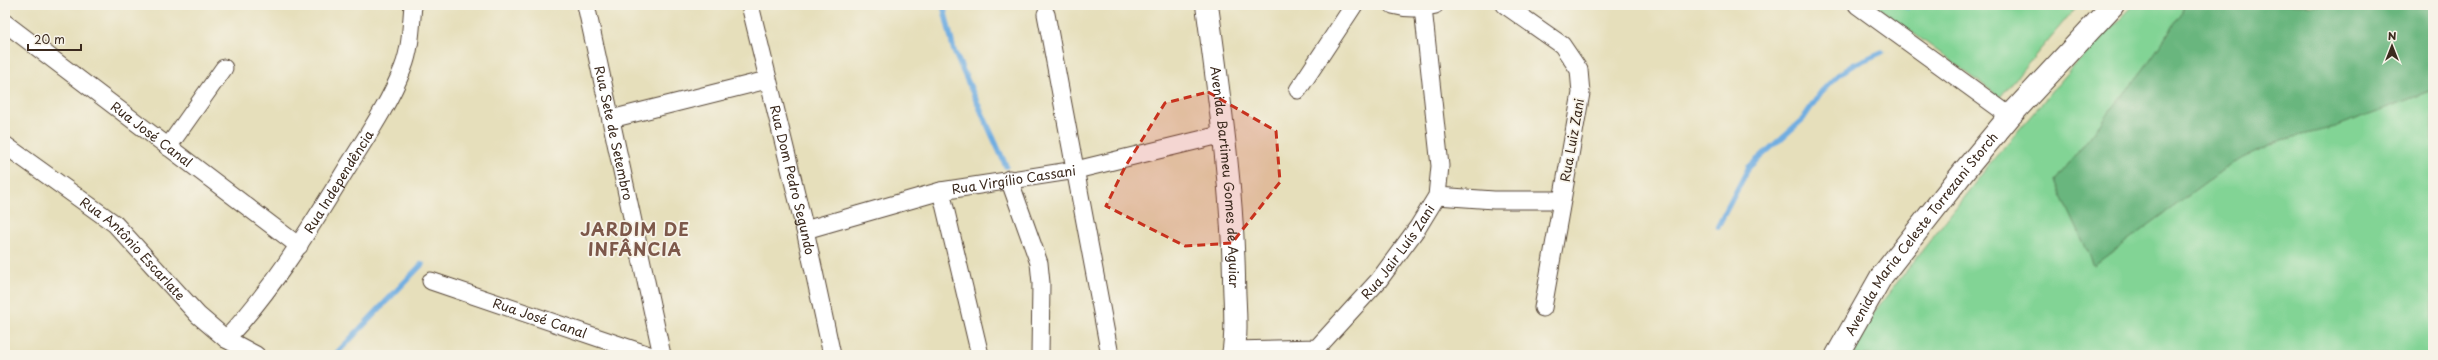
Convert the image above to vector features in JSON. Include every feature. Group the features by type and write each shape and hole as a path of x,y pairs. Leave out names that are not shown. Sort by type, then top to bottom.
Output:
{"main road":[{"name":"Avenida Bartimeu Gomes de Aguiar","path":"1207,5 1224,134 1233,242 1233,352"},
{"name":"Avenida Maria Celeste Torrezani Storch","path":"1837,355 1881,277 2010,116 2113,5"}],"street":[{"name":"Rua Independência","path":"226,338 252,311 299,246 390,99 404,66 410,38 413,5"},
{"name":"Rua Sete de Setembro","path":"586,5 662,355"},
{"name":"Rua Dom Pedro Segundo","path":"750,5 767,80 805,230 832,355"},
{"path":"1298,90 1354,5"},
{"path":"1393,5 1402,8 1429,7"},
{"name":"Rua Luiz Zani","path":"1505,5 1562,45 1579,70 1581,93 1543,308"},
{"path":"1857,5 2010,116"},
{"name":"Rua Jair Luís Zani","path":"1233,352 1318,352 1378,280 1418,227 1437,196 1440,166 1429,7"},
{"path":"1046,14 1110,355"},
{"name":"Rua José Canal","path":"5,23 299,246"},
{"path":"168,147 224,68"},
{"path":"611,119 767,80"},
{"name":"Rua Virgílio Cassani","path":"805,230 941,191 1009,179 1076,170 1224,134"},
{"name":"Rua Antônio Escarlate","path":"5,145 115,224 198,315 226,338 256,355"},
{"path":"1009,179 1039,263 1041,283 1040,355"},
{"path":"941,191 980,355"},
{"path":"1437,196 1494,200 1562,200"},
{"name":"Rua José Canal","path":"431,281 649,355"}],"highlighted area":[{"path":"1208,92 1276,131 1280,182 1232,243 1185,246 1106,206 1125,167 1165,103"}],"green space":[{"path":"1875,5 2078,5 2000,97"},
{"path":"2134,5 2184,5 2181,15 2143,70 2055,181 2094,265 2233,163 2282,140 2335,127 2433,90 2433,351 2428,355 1854,355 1871,316 1992,161 2073,67"},
{"path":"2184,5 2433,5 2433,90 2335,127 2282,140 2233,163 2094,265 2055,181 2143,70 2181,15"}],"waterway":[{"path":"943,5 954,51 1006,166"},
{"path":"1718,226 1749,167 1803,119 1821,92 1838,75 1853,65 1882,52"},
{"path":"335,355 422,264"}],"district":[{"name":"JARDIM DE INFÂNCIA","path":"635,240"}]}
